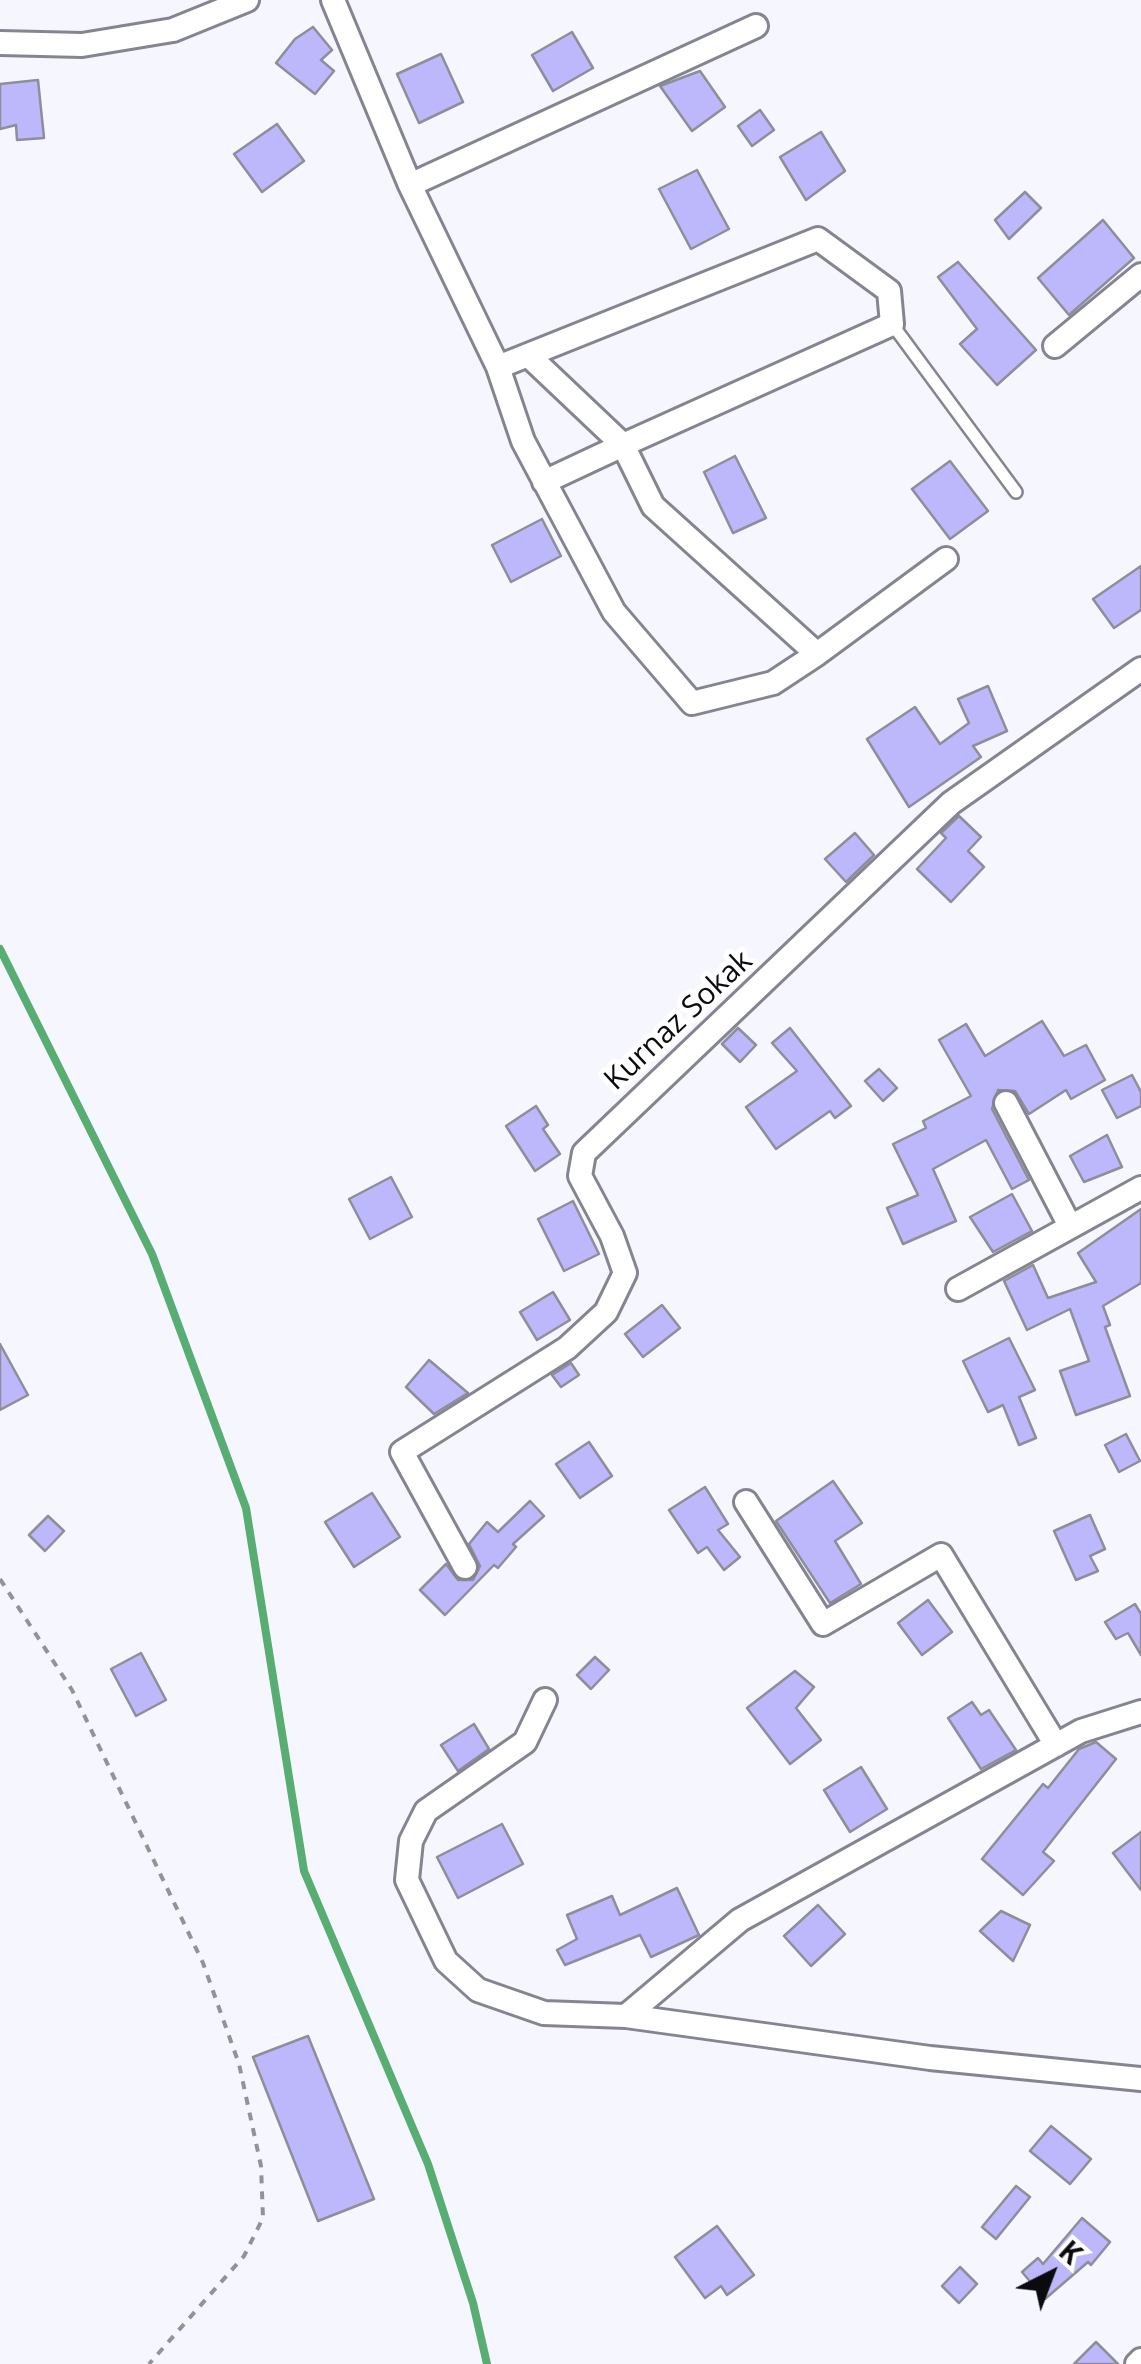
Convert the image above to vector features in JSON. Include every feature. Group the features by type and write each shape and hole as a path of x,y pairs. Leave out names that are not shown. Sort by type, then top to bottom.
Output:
{"street":[{"path":"0,43 82,46 172,30 248,0"},
{"path":"333,0 410,186 498,367 523,441 614,612 692,703 773,682 946,559"},
{"path":"410,186 756,26"},
{"path":"498,367 818,239 889,290 892,324 544,482"},
{"path":"1054,346 1141,275"},
{"path":"528,355 622,445 652,506 817,654"},
{"name":"Kurnaz Sokak","path":"465,1567 402,1452 567,1348 606,1312 625,1273 612,1236 580,1176 584,1154 951,803 1141,669"},
{"path":"1006,1102 1070,1226"},
{"path":"958,1289 1141,1188"},
{"path":"746,1502 823,1624 941,1555 1056,1745"},
{"path":"545,1700 525,1742 426,1811 411,1840 407,1880 446,1962 478,1990 544,2013 626,2016 930,2058 1141,2080"},
{"path":"626,2016 740,1920 1082,1730 1139,1717"}],"lane":[{"path":"892,324 1016,492"}],"path":[{"path":"0,1579 72,1690 203,1964 239,2064 261,2166 263,2218 244,2256 149,2364"}],"building":[{"path":"313,27 332,50 321,60 334,71 315,94 276,63 295,39"},
{"path":"572,32 593,68 553,91 532,55"},
{"path":"441,54 463,102 419,123 397,74"},
{"path":"700,71 725,107 692,131 660,86"},
{"path":"38,80 44,138 17,140 16,125 0,129 0,84"},
{"path":"760,110 774,130 752,146 738,126"},
{"path":"277,124 304,161 262,192 234,154"},
{"path":"821,132 845,171 806,200 780,157"},
{"path":"697,170 729,229 691,249 659,189"},
{"path":"1025,192 1041,208 1009,239 995,220"},
{"path":"1103,220 1134,258 1069,315 1038,278"},
{"path":"958,262 1036,350 997,385 960,344 977,329 938,277"},
{"path":"735,456 766,518 733,533 704,472"},
{"path":"950,461 988,511 950,539 912,489"},
{"path":"542,519 561,556 511,582 492,545"},
{"path":"1141,566 1141,610 1114,628 1093,599"},
{"path":"988,686 1007,731 973,746 981,757 909,807 867,739 915,707 940,744 969,723 958,699"},
{"path":"959,816 981,837 968,851 984,867 951,902 917,869 946,838 941,833"},
{"path":"855,833 874,855 846,882 825,859"},
{"path":"1042,1021 1064,1056 1086,1045 1105,1080 1071,1099 1066,1090 1029,1114 1015,1091 998,1090 992,1109 1029,1180 1012,1189 986,1140 933,1169 956,1221 903,1244 887,1208 918,1195 893,1144 926,1128 923,1121 971,1096 939,1040 966,1024 985,1056"},
{"path":"738,1028 756,1045 740,1062 722,1044"},
{"path":"790,1028 851,1106 835,1118 830,1111 776,1149 746,1107 797,1071 772,1043"},
{"path":"879,1069 897,1088 883,1101 865,1081"},
{"path":"1132,1075 1141,1092 1141,1106 1117,1118 1102,1090"},
{"path":"536,1106 548,1125 543,1129 560,1154 535,1171 506,1126"},
{"path":"1107,1135 1122,1167 1084,1182 1070,1156"},
{"path":"391,1177 412,1217 370,1239 349,1199"},
{"path":"1012,1194 1032,1231 993,1252 970,1217"},
{"path":"573,1201 599,1254 564,1271 538,1219"},
{"path":"1141,1209 1141,1283 1103,1306 1110,1325 1105,1327 1130,1396 1076,1415 1060,1371 1089,1361 1070,1309 1027,1330 1004,1281 1033,1265 1048,1298 1096,1282 1078,1253"},
{"path":"553,1292 570,1320 537,1340 520,1312"},
{"path":"662,1305 680,1328 643,1357 625,1334"},
{"path":"1009,1338 1035,1390 1019,1397 1036,1438 1019,1445 1003,1405 988,1412 963,1361"},
{"path":"0,1344 28,1395 0,1410"},
{"path":"429,1360 468,1393 434,1414 406,1387"},
{"path":"571,1363 579,1375 561,1387 552,1375"},
{"path":"1126,1434 1140,1461 1119,1472 1105,1445"},
{"path":"589,1442 612,1476 580,1498 556,1464"},
{"path":"833,1481 862,1523 835,1541 861,1584 830,1603 776,1521"},
{"path":"705,1487 728,1524 718,1530 740,1557 724,1570 707,1547 698,1553 669,1510"},
{"path":"372,1493 400,1537 354,1567 325,1522"},
{"path":"530,1501 544,1516 513,1544 516,1547 498,1568 494,1565 445,1615 420,1590 446,1564 458,1580 473,1580 480,1566 469,1544 487,1522 498,1532"},
{"path":"1090,1515 1105,1549 1090,1556 1098,1571 1076,1580 1054,1531"},
{"path":"48,1516 64,1531 45,1551 29,1535"},
{"path":"928,1600 952,1632 922,1655 898,1623"},
{"path":"1135,1604 1141,1614 1141,1655 1128,1633 1116,1639 1105,1622"},
{"path":"141,1653 166,1700 136,1716 111,1669"},
{"path":"595,1657 609,1670 591,1689 577,1675"},
{"path":"795,1671 814,1687 796,1708 821,1740 790,1764 747,1708"},
{"path":"972,1702 981,1715 989,1710 1016,1750 981,1769 948,1718"},
{"path":"474,1724 489,1749 458,1771 441,1745"},
{"path":"1096,1742 1116,1759 1043,1852 1054,1861 1023,1895 982,1859 1043,1784 1048,1788 1079,1749"},
{"path":"861,1767 887,1809 850,1832 824,1790"},
{"path":"502,1824 523,1864 458,1898 437,1857"},
{"path":"1141,1832 1141,1890 1113,1853"},
{"path":"677,1888 699,1935 651,1957 640,1935 565,1965 557,1950 577,1939 567,1915 612,1896 620,1915"},
{"path":"818,1905 845,1934 811,1966 784,1936"},
{"path":"1001,1911 1030,1925 1013,1961 980,1931"},
{"path":"308,2036 374,2199 318,2221 253,2057"},
{"path":"1051,2126 1091,2159 1070,2184 1030,2151"},
{"path":"1016,2186 1030,2197 996,2239 982,2227"},
{"path":"1082,2218 1110,2242 1091,2265 1088,2262 1045,2299 1022,2272 1038,2258 1043,2264"},
{"path":"717,2226 754,2275 727,2295 721,2286 705,2298 675,2257"},
{"path":"960,2267 977,2284 959,2303 942,2286"},
{"path":"1096,2342 1118,2364 1074,2364"}],"waterway":[{"path":"0,949 152,1254 246,1508 304,1871 428,2164 473,2303 487,2364"}]}
